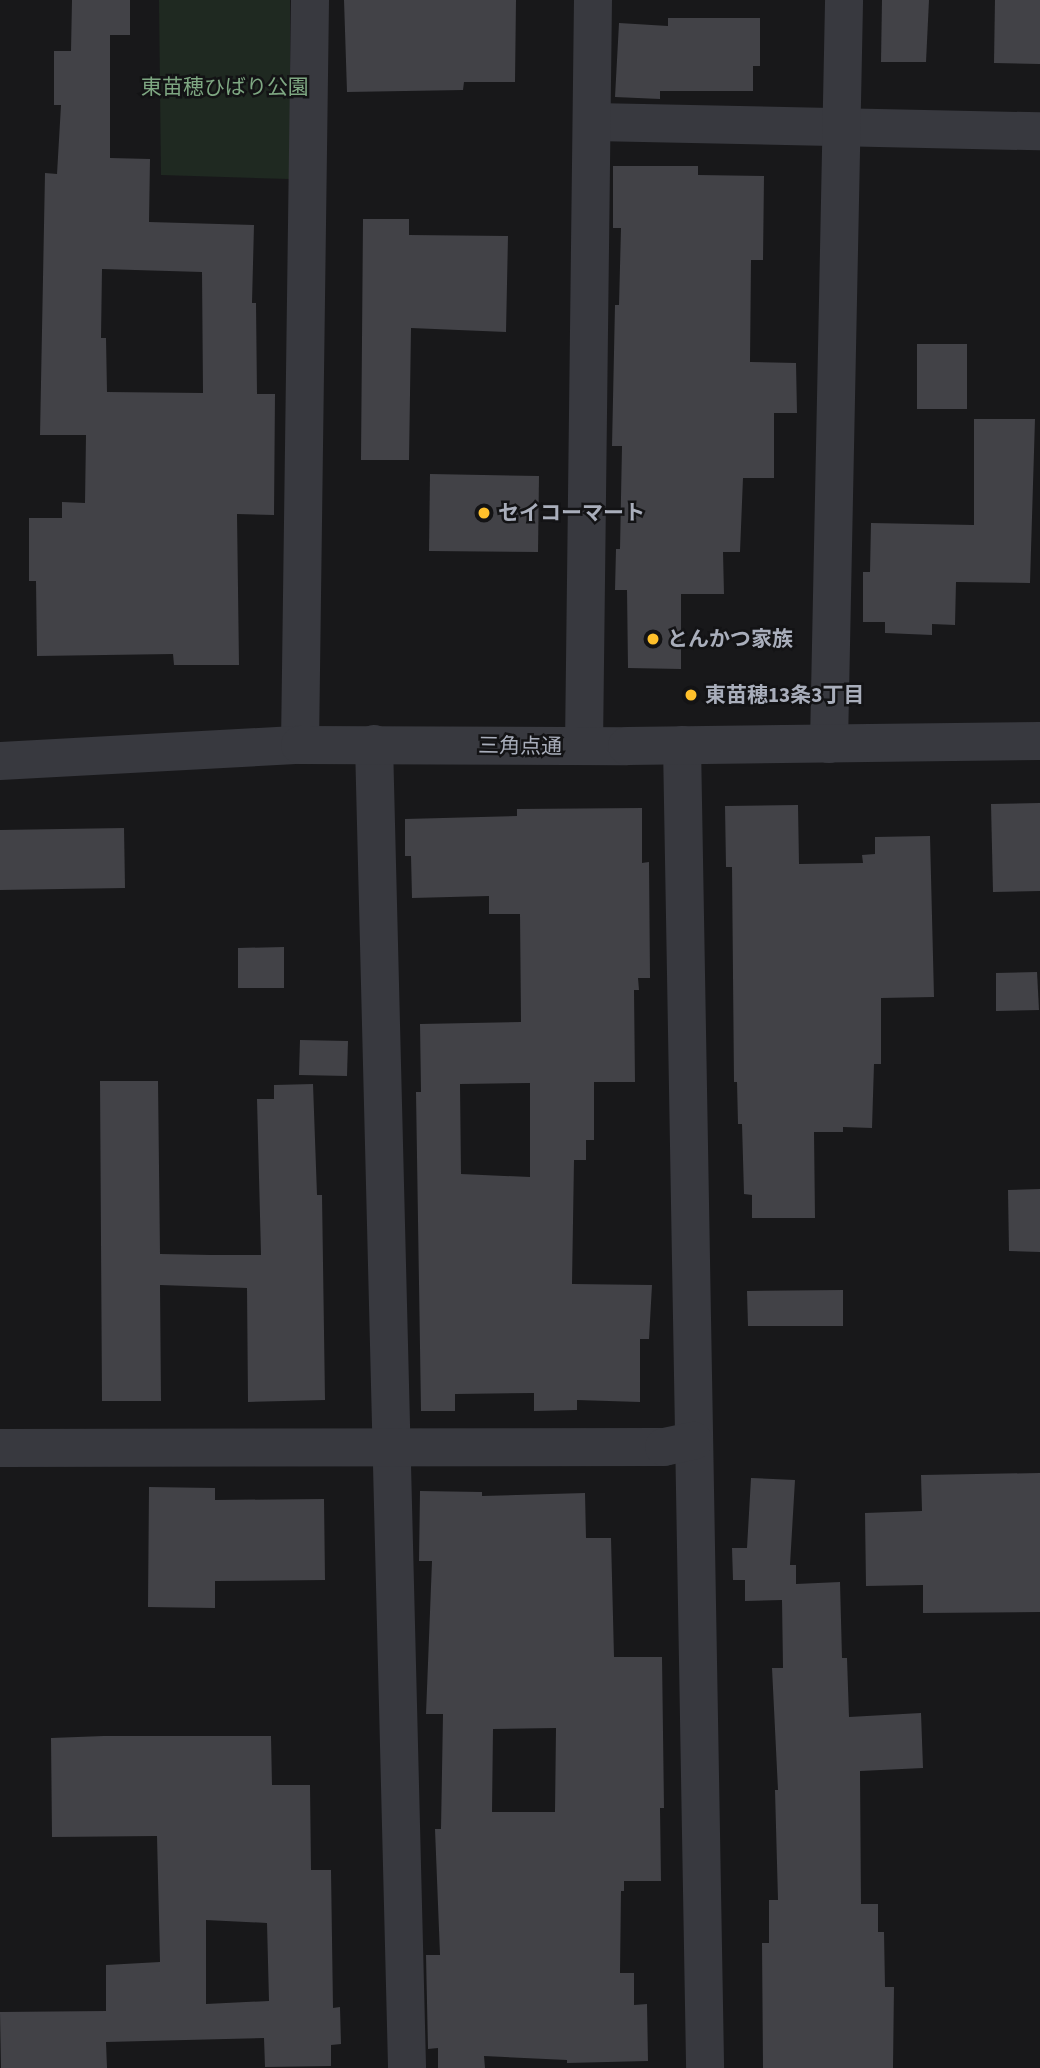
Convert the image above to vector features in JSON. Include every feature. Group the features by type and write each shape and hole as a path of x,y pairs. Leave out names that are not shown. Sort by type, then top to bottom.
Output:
{"street":[{"path":"300,745 310,0"},
{"path":"584,746 594,122 593,0"},
{"path":"829,744 844,0"},
{"path":"594,122 1040,131"},
{"name":"三角点通","path":"0,761 300,745 584,746 1040,741"},
{"path":"374,744 407,2068"},
{"path":"682,745 705,2068"},
{"path":"0,1448 393,1445 664,1447 693,1441"}],"green space":[{"name":"東苗穂ひばり公園","path":"159,0 290,0 290,179 161,175"}],"building":[{"path":"72,0 130,0 130,35 110,35 110,158 150,159 149,222 254,225 252,303 256,303 257,394 275,394 274,515 237,514 239,665 174,665 173,654 37,656 36,581 29,581 29,518 62,518 62,502 85,503 86,435 40,435 45,173 57,174 61,105 54,105 54,51 71,51","holes":["102,269 202,272 203,393 107,392 106,338 101,338"]},
{"path":"344,0 516,0 515,82 464,82 463,90 347,92"},
{"path":"882,0 929,0 926,62 881,62"},
{"path":"995,0 1040,0 1040,64 994,63"},
{"path":"668,18 760,18 760,66 753,66 753,91 660,91 660,99 615,97 619,23 668,26"},
{"path":"613,166 698,166 698,175 764,176 763,260 751,260 750,362 796,363 797,413 774,413 774,478 743,478 740,552 723,552 724,594 681,594 681,669 628,668 627,590 615,590 616,549 620,549 622,446 612,446 615,305 619,305 621,228 613,228"},
{"path":"363,219 409,219 409,235 508,236 506,332 411,328 409,460 361,460"},
{"path":"917,344 967,344 967,409 917,409"},
{"path":"974,419 1035,419 1030,583 956,582 955,625 932,624 932,635 885,633 885,622 863,622 863,572 870,572 871,523 974,525"},
{"name":"セイコーマート","path":"430,474 539,476 538,552 429,551"},
{"path":"1040,803 1040,891 993,892 991,804"},
{"path":"798,805 799,864 863,863 862,855 875,854 875,837 930,836 934,997 881,998 881,1064 874,1064 872,1128 843,1127 843,1132 814,1132 815,1218 752,1218 752,1195 744,1194 742,1124 738,1124 737,1082 734,1082 732,867 726,867 725,806"},
{"path":"642,808 642,863 649,862 650,978 638,978 639,990 634,990 635,1082 594,1082 594,1140 586,1140 586,1160 574,1160 572,1284 652,1285 649,1339 640,1339 640,1402 577,1400 577,1410 534,1411 534,1393 455,1394 455,1411 421,1411 416,1092 421,1092 420,1024 521,1022 520,914 489,914 489,896 412,898 411,856 405,856 405,819 517,816 517,809","holes":["530,1083 530,1177 461,1174 460,1084"]},
{"path":"124,828 125,888 0,890 0,830"},
{"path":"284,947 284,988 238,988 238,948"},
{"path":"1037,972 1039,1010 996,1011 996,973"},
{"path":"300,1040 348,1041 347,1076 299,1075"},
{"path":"100,1081 158,1081 160,1254 211,1255 261,1255 257,1099 274,1099 274,1085 313,1084 317,1195 322,1195 325,1400 248,1402 247,1288 160,1285 161,1401 102,1401"},
{"path":"1040,1189 1040,1252 1009,1251 1008,1190"},
{"path":"843,1290 843,1326 748,1326 747,1291"},
{"path":"1040,1473 1040,1612 923,1613 923,1585 866,1586 865,1513 922,1511 921,1475"},
{"path":"751,1478 795,1480 790,1565 796,1565 796,1584 840,1582 842,1658 847,1658 849,1717 921,1713 923,1768 860,1771 861,1904 878,1904 878,1932 884,1932 885,1987 894,1987 893,2068 763,2068 762,1943 769,1943 769,1900 778,1900 775,1790 778,1790 772,1668 783,1668 782,1600 745,1601 745,1580 733,1580 732,1548 747,1548"},
{"path":"149,1487 215,1488 215,1500 324,1499 325,1580 215,1581 215,1608 148,1607"},
{"path":"420,1491 482,1492 482,1496 585,1493 586,1538 611,1538 614,1657 662,1657 664,1808 660,1808 661,1881 624,1881 624,1891 621,1891 620,1973 634,1973 634,2005 647,2004 648,2061 567,2063 567,2060 484,2056 485,2068 438,2068 438,2048 428,2049 426,1955 440,1955 435,1829 441,1829 443,1714 426,1714 432,1561 419,1561","holes":["556,1728 555,1812 492,1812 493,1729"]},
{"path":"271,1736 272,1785 310,1785 311,1870 331,1870 333,2008 340,2007 341,2044 331,2045 331,2066 265,2067 264,2038 106,2042 107,2068 1,2068 0,2012 106,2011 106,1965 160,1962 157,1836 52,1837 51,1738","holes":["206,1920 267,1923 269,2001 206,2004"]}],"place":[{"name":"セイコーマート","path":"484,513"},
{"name":"とんかつ家族","path":"653,639"},
{"name":"東苗穂13条3丁目","path":"691,695"}]}
